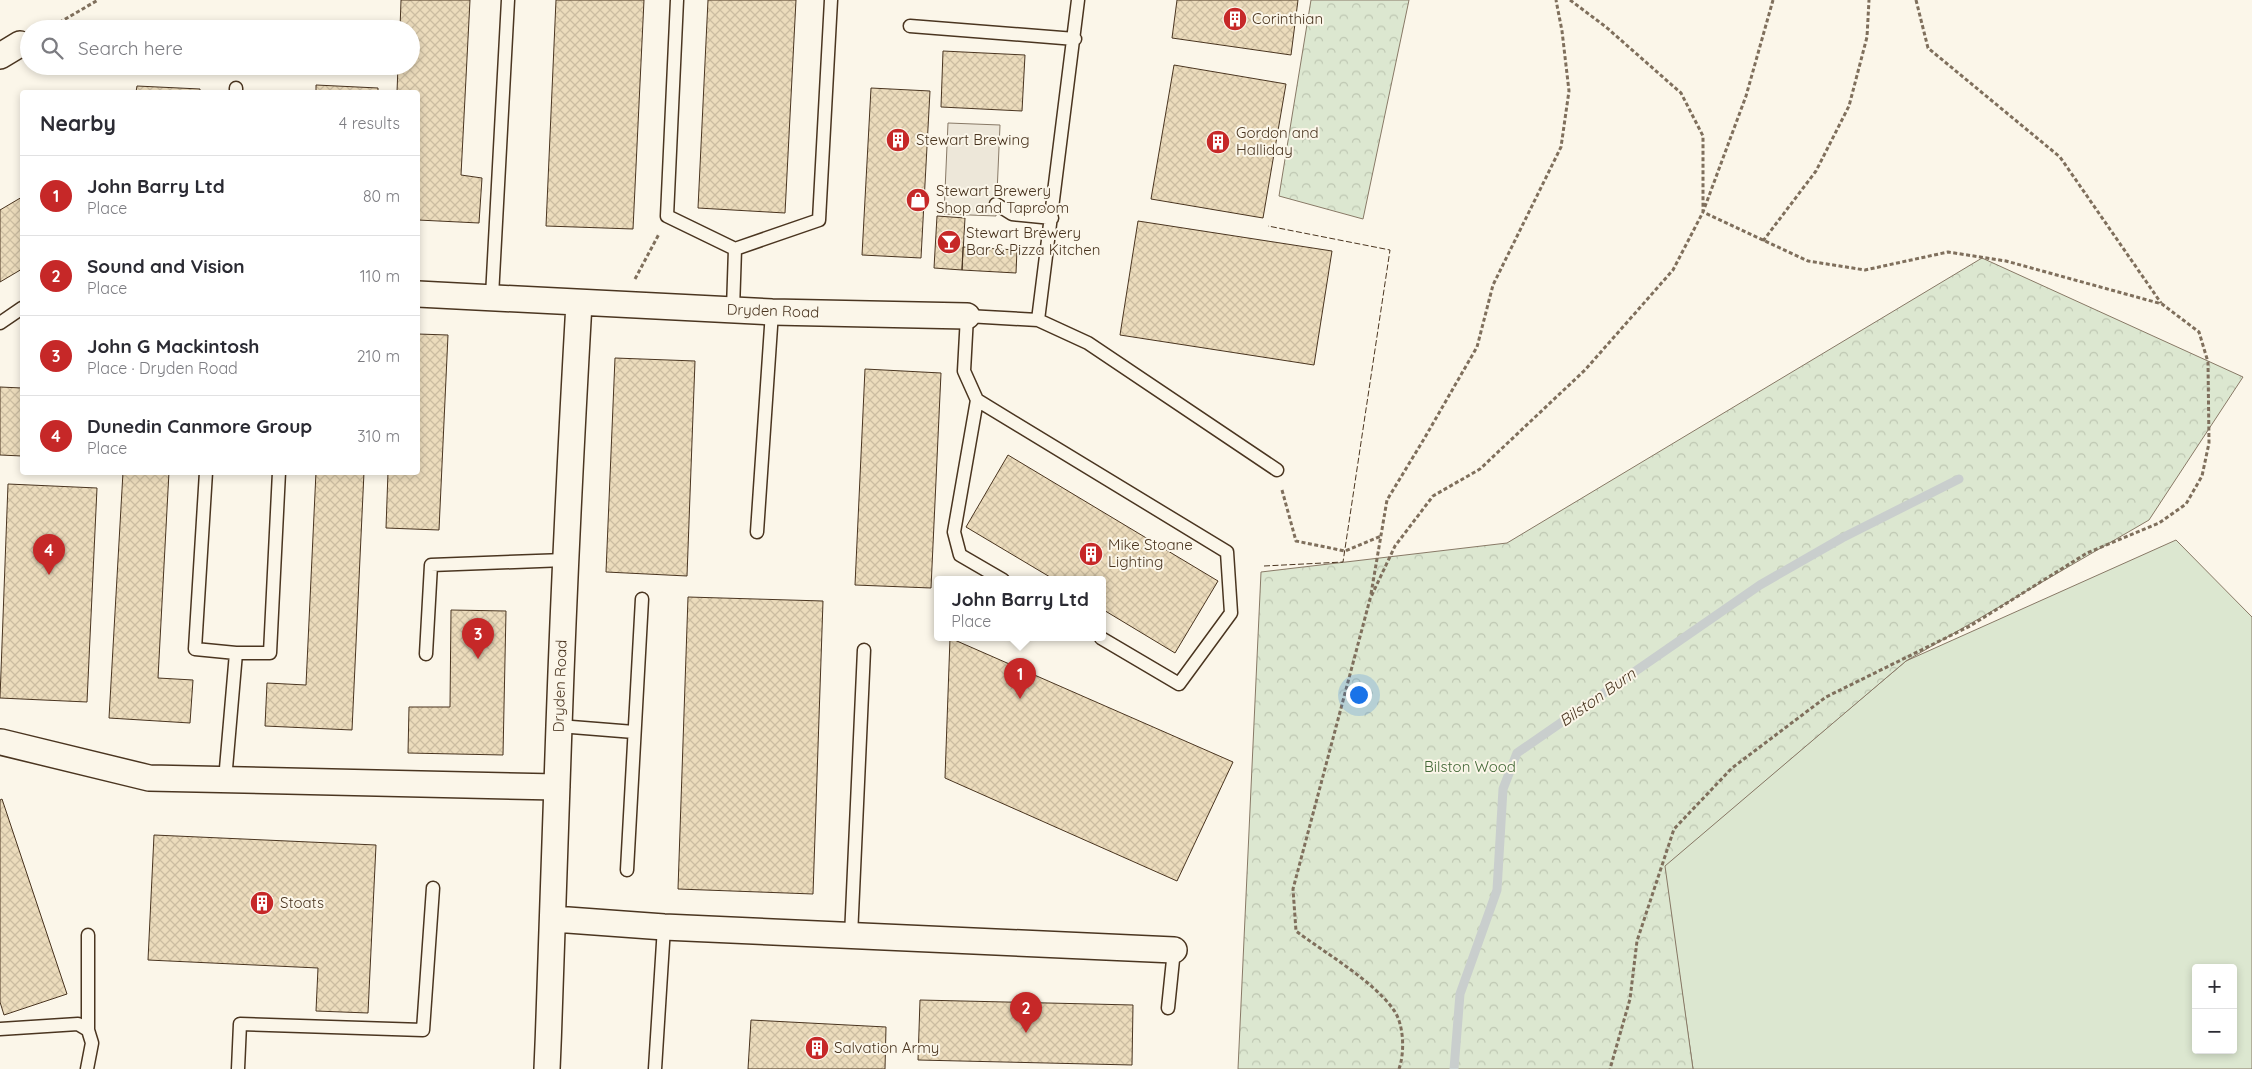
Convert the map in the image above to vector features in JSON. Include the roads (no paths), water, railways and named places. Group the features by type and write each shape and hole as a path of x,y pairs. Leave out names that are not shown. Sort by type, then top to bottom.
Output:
{"street":[{"name":"Dryden Road","path":"420,294 492,296 579,303 772,312 967,316"},
{"name":"Dryden Road","path":"547,1069 554,920 556,787 565,560 579,303"},
{"path":"1,742 149,778 556,787"},
{"path":"554,920 664,927 1174,950"}],"lane":[{"path":"492,296 508,0"},
{"path":"677,0 667,216 735,248 820,220 831,0"},
{"path":"1038,320 1075,39 1078,0"},
{"path":"910,26 1075,39"},
{"path":"996,204 1012,214 1052,218"},
{"path":"733,309 735,248"},
{"path":"0,322 20,309"},
{"path":"757,532 772,312"},
{"path":"1105,641 1179,684 1231,613 1227,552 978,400 964,371 967,316 1038,320 1088,344 1277,470"},
{"path":"978,400 954,532 960,555 996,576"},
{"path":"206,475 195,650 236,653 270,653 280,475"},
{"path":"426,654 431,565 565,560"},
{"path":"627,870 642,600"},
{"path":"851,936 864,650"},
{"path":"226,780 236,653"},
{"path":"559,726 634,732"},
{"path":"238,1069 240,1024 423,1030 433,888"},
{"path":"655,1069 664,927"},
{"path":"87,1069 92,1043 88,1030 88,934"},
{"path":"1168,1008 1174,950"},
{"path":"0,1029 78,1024 88,1030"}],"waterway":[{"name":"Bilston Burn","path":"1454,1069 1460,994 1497,890 1503,789 1517,753 1760,585 1842,538 1959,479"}],"place":[{"name":"Corinthian","path":"1235,19"},
{"name":"Stewart Brewing","path":"898,140"},
{"name":"Gordon and Halliday","path":"1218,142"},
{"name":"Stewart Brewery Shop and Taproom","path":"918,200"},
{"name":"Stewart Brewery Bar & Pizza Kitchen","path":"949,242"},
{"name":"Mike Stoane Lighting","path":"1091,554"},
{"name":"Dunedin Canmore Group","path":"49,575"},
{"name":"John G Mackintosh","path":"478,659"},
{"name":"John Barry Ltd","path":"1020,699"},
{"name":"Stoats","path":"262,903"},
{"name":"Sound and Vision","path":"1026,1033"},
{"name":"Salvation Army","path":"817,1048"}],"park label":[{"name":"Bilston Wood","path":"1470,767"}]}
